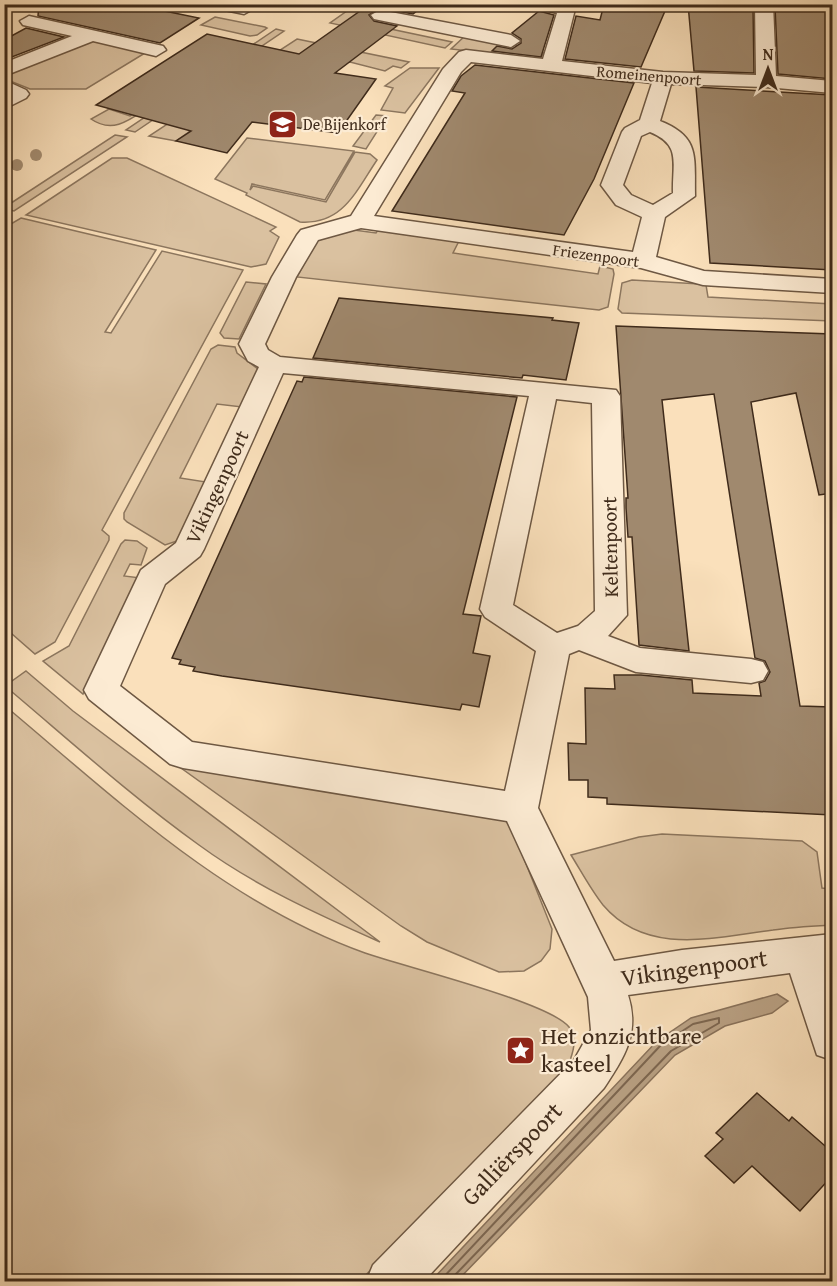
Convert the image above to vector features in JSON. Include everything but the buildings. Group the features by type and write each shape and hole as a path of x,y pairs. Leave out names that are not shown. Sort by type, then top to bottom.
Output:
{"street":[{"path":"221,4 244,9"},
{"path":"380,15 552,58 566,16 566,9 542,4"},
{"path":"764,4 766,81"},
{"path":"29,21 156,50"},
{"path":"4,70 89,36"},
{"name":"Romeinenpoort","path":"360,221 453,69 466,56 552,58 663,78 766,81 832,87"},
{"path":"654,214 623,200 615,193 612,185 632,132 649,124 663,78"},
{"path":"4,86 19,94 4,104"},
{"path":"643,261 654,214 684,196 682,143 674,135 649,124"},
{"path":"274,364 257,355 252,344 289,269 309,236 360,221"},
{"name":"Friezenpoort","path":"360,221 643,261 703,278 832,286"},
{"name":"Keltenpoort","path":"274,364 606,396 611,615 590,634 567,642"},
{"name":"Vikingenpoort","path":"274,364 189,549 152,578 101,690 183,754 520,808 603,981 818,952"},
{"path":"544,390 496,609 567,642 636,660 751,671"},
{"path":"520,808 567,642"},
{"path":"818,952 832,1041"},
{"name":"Galliërspoort","path":"390,1281 589,1074 611,1041 614,1011 603,981"}],"shaded area":[{"path":"347,11 370,13 362,23 452,42 445,48 330,23"},
{"path":"215,17 267,28 257,35 250,36 201,25"},
{"path":"276,29 284,31 135,132 126,130"},
{"path":"466,35 540,50 544,53 541,57 534,58 451,49"},
{"path":"297,39 409,62 401,68 393,66 385,71 350,62 275,71 176,141 149,136"},
{"path":"91,40 145,53 86,89 30,89 5,79 5,73"},
{"path":"410,68 439,68 405,113 381,110 393,88 385,86"},
{"path":"148,104 152,105 123,123 99,124 91,119 109,109 130,116"},
{"path":"376,115 387,116 366,149 353,146"},
{"path":"115,135 127,137 14,211 5,209 5,207"},
{"path":"247,138 354,151 325,200 252,184 250,190 253,186 326,202 355,152 370,154 377,160 355,194 338,212 327,218 300,222 246,195 247,193 215,179"},
{"path":"112,158 127,158 276,227 270,231 279,237 266,264 251,267 26,215"},
{"path":"21,218 156,250 105,332 111,333 162,251 243,270 102,530 109,536 109,540 55,642 35,654 4,627 4,228"},
{"path":"354,230 376,233 378,230 456,241 458,243 453,253 598,274 600,266 613,269 608,307 599,310 297,277 317,240"},
{"path":"632,280 706,285 708,297 832,304 832,321 622,313 618,309 622,283"},
{"path":"246,282 266,284 239,339 224,338 220,333"},
{"path":"218,345 235,347 237,353 258,369 242,407 217,404 180,478 206,482 180,540 165,545 127,522 124,519 124,513 211,349"},
{"path":"125,540 137,541 147,548 141,565 130,564 124,576 141,578 83,694 43,661 69,646"},
{"path":"26,671 73,711 380,942 310,910 242,874 174,827 5,686"},
{"path":"4,705 174,846 265,906 314,932 365,953 506,996 556,1017 569,1027 574,1041 568,1066 360,1281 5,1281"},
{"path":"187,766 502,818 511,826 552,929 550,949 541,961 524,971 499,972 427,942 401,926 181,768"},
{"path":"662,834 802,841 817,852 822,888 832,889 832,925 683,940 661,938 640,932 621,921 603,905 571,855 639,837"}],"water":[{"path":"777,994 788,1001 772,1013 725,1026 675,1055 457,1281 431,1281 657,1041 691,1018"}],"place":[{"name":"De Bijenkorf","path":"282,124"},
{"name":"Het onzichtbare kasteel","path":"520,1050"}]}
